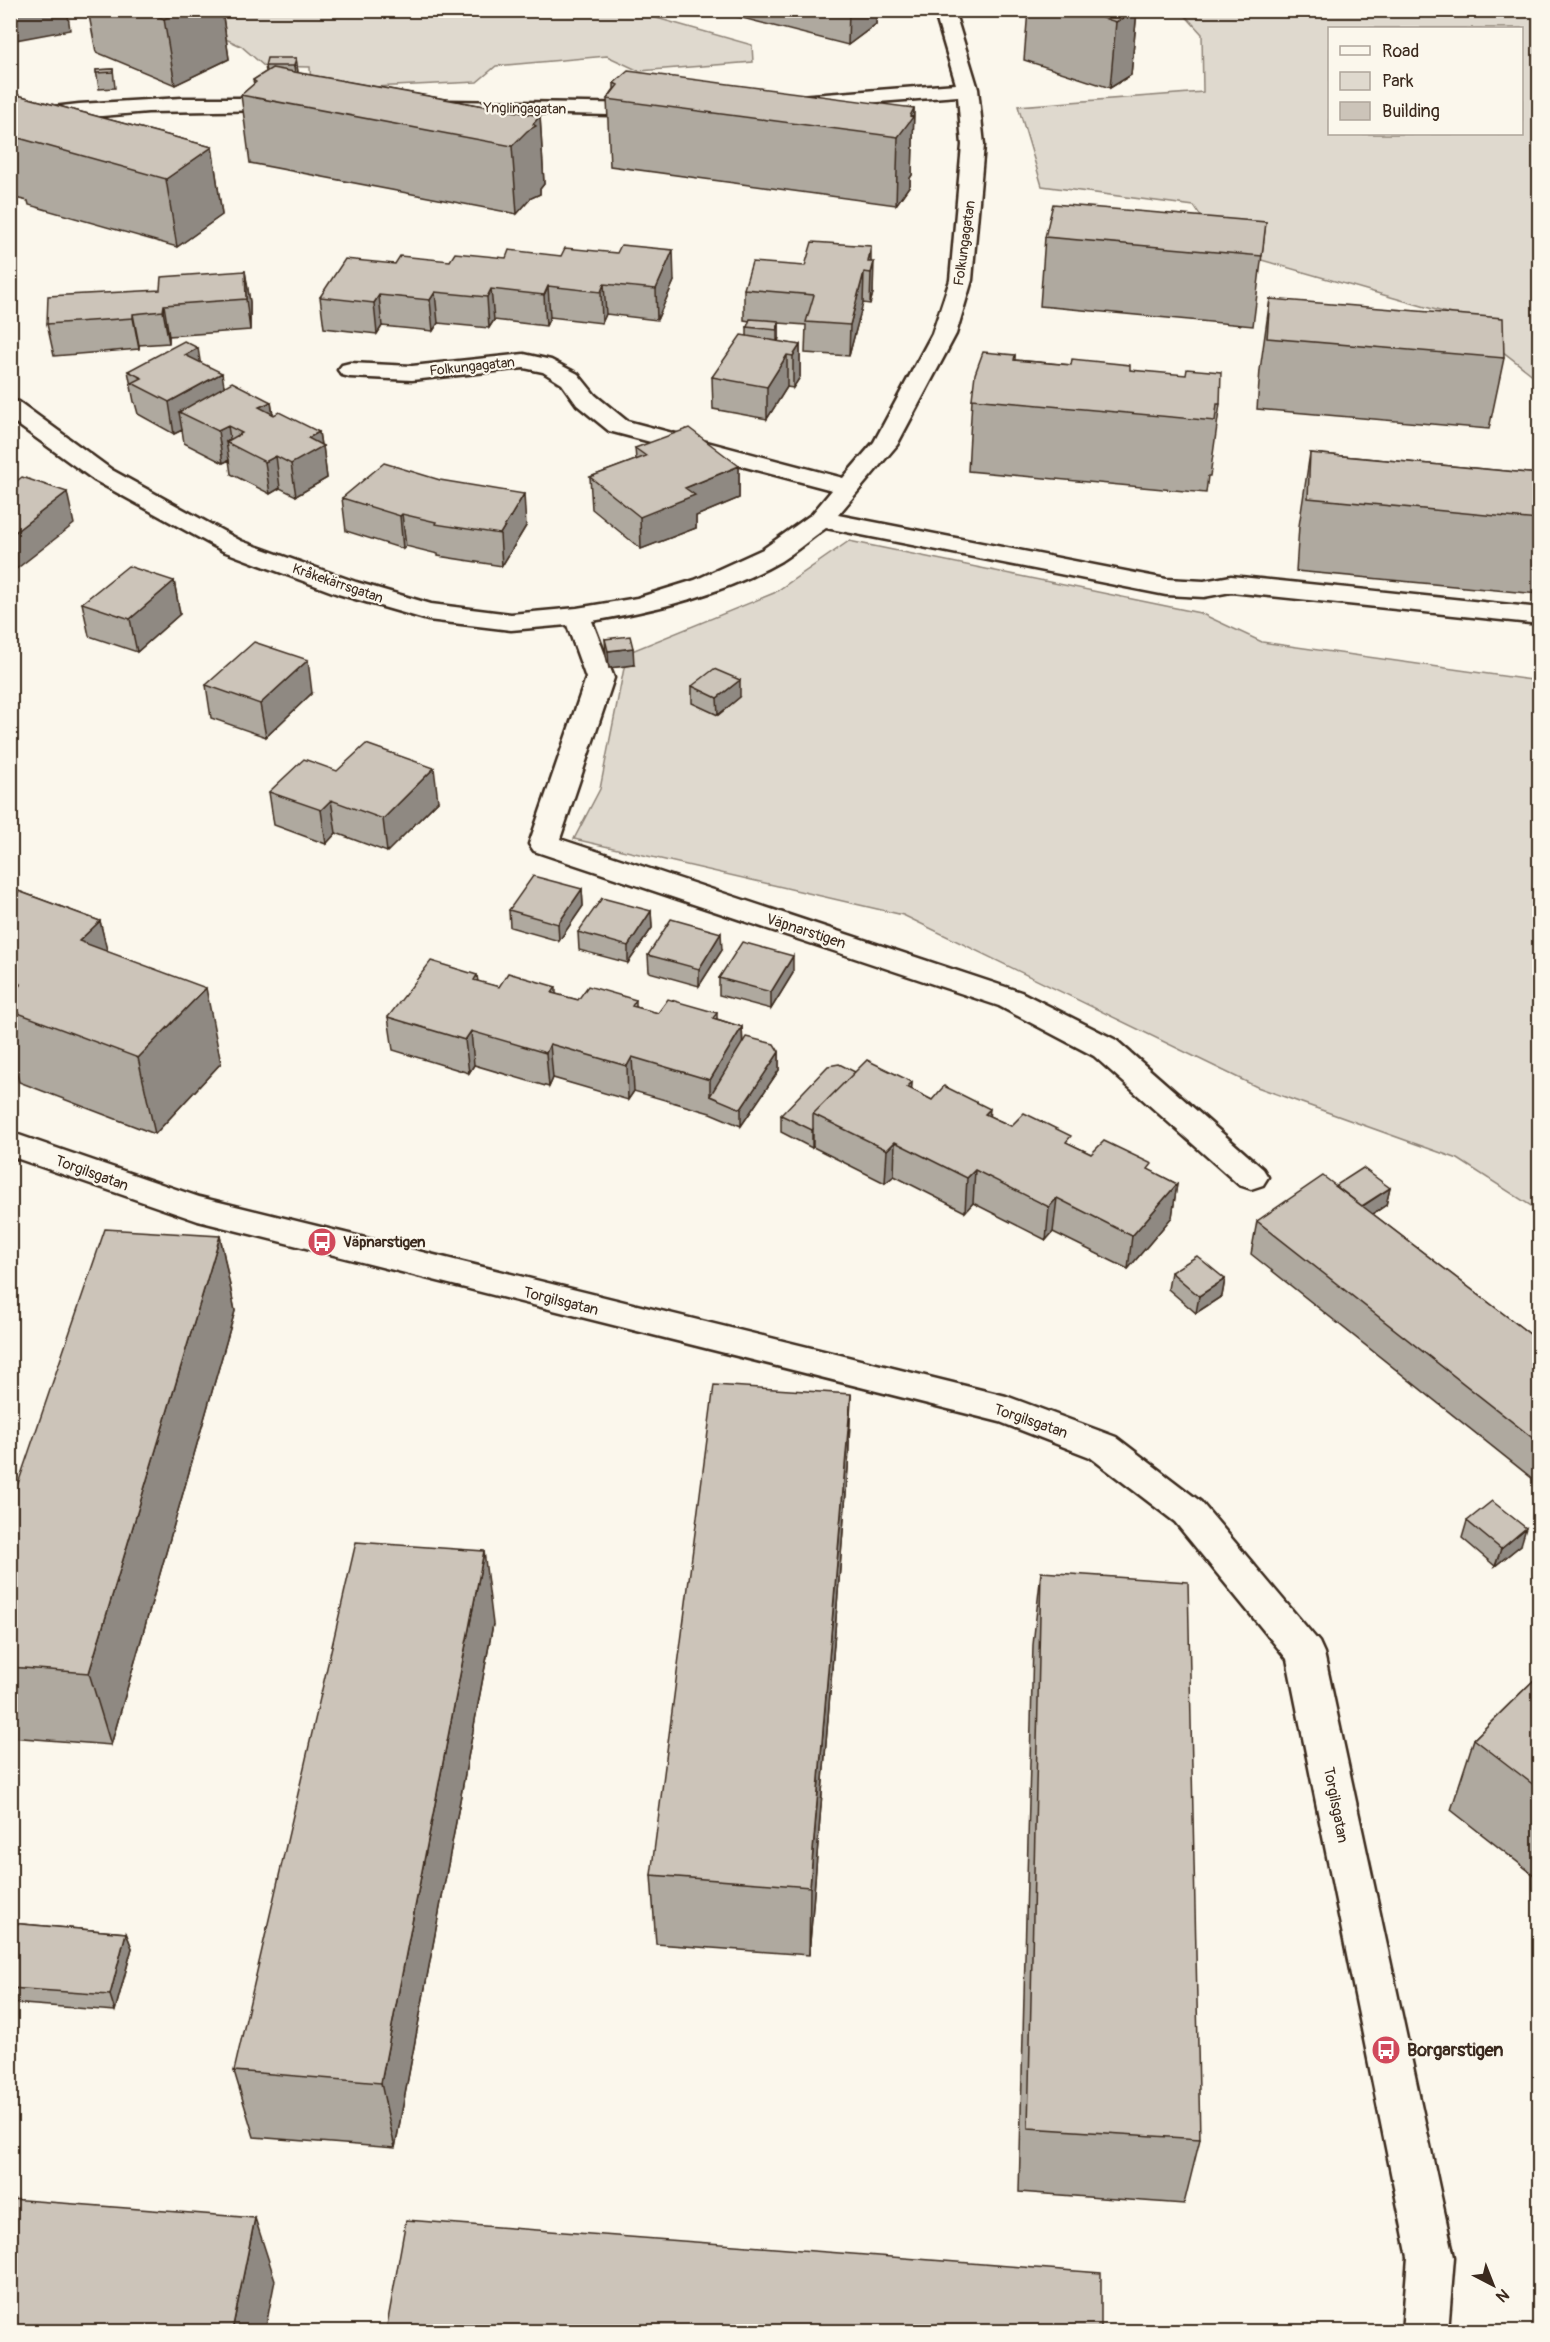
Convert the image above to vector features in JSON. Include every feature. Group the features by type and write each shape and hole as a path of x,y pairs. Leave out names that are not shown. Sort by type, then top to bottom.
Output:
{"street":[{"name":"Folkungagatan","path":"704,586 772,555 821,519 885,445 944,334 961,280 973,145 968,89 944,10"},
{"path":"781,104 968,89"},
{"path":"10,118 59,111 207,102 300,104"},
{"name":"Ynglingagatan","path":"430,106 676,111"},
{"name":"Folkungagatan","path":"350,370 412,373 524,361 551,367 570,379 586,400 618,426 850,487"},
{"name":"Kråkekärrsgatan","path":"10,407 103,475 232,546 347,588 428,612 511,622 577,616 641,605 704,586"},
{"path":"821,519 1166,587 1204,588 1231,584 1539,616"},
{"name":"Väpnarstigen","path":"577,616 600,678 544,843 1010,999 1105,1048 1251,1177"},
{"name":"Torgilsgatan","path":"10,1143 142,1192 198,1209 1006,1410 1103,1447 1188,1512 1305,1653 1431,2257 1425,2331"}],"green space":[{"path":"124,11 632,11 752,45 753,62 639,71 607,56 496,66 477,82 311,90 310,67 264,66 241,46 197,26"},
{"path":"1181,11 1539,11 1539,380 1457,316 1223,249 1194,206 1042,186 1018,106 1203,92 1202,34"},
{"path":"849,541 1200,613 1262,642 1539,681 1539,1211 1458,1159 1257,1087 903,915 574,839 600,789 627,653 774,593"}],"building":[{"path":"142,10 183,10 164,19"},
{"path":"1078,10 1135,10 1116,22"},
{"path":"267,58 296,58 294,66 265,66"},
{"path":"272,68 540,116 533,124 536,126 527,131 512,146 241,95 256,82 253,80"},
{"path":"113,69 113,72 96,73 96,70"},
{"path":"628,71 914,108 910,116 913,117 898,137 607,99 618,85 614,83"},
{"path":"10,93 212,147 166,179 15,137 19,135 10,133"},
{"path":"1053,204 1266,222 1262,256 1045,237"},
{"path":"812,242 871,246 868,262 874,262 871,273 864,272 850,325 806,322 814,295 744,289 752,262 805,266"},
{"path":"621,245 673,250 656,289 604,284 601,292 548,286 544,295 491,289 487,297 435,292 430,300 379,295 374,303 320,297 345,259 395,264 400,256 450,261 455,253 506,258 509,250 561,256 565,248 617,253"},
{"path":"245,271 246,299 164,305 163,311 133,314 133,318 47,324 48,296 160,290 161,277"},
{"path":"1270,299 1503,318 1504,358 1267,338"},
{"path":"750,319 779,321 777,330 747,327"},
{"path":"741,335 800,345 793,356 787,355 767,387 712,377"},
{"path":"184,341 198,348 185,355 222,373 169,402 132,383 142,378 128,371"},
{"path":"983,352 1015,355 1014,360 1071,365 1072,359 1130,365 1130,370 1186,375 1187,369 1221,372 1220,404 1217,404 1215,421 972,399 975,374"},
{"path":"232,382 271,402 259,407 274,415 279,412 319,432 308,438 323,446 291,464 276,456 265,462 226,442 242,433 228,426 218,431 179,412"},
{"path":"689,428 739,466 685,488 695,495 640,517 590,477 646,456 635,448"},
{"path":"1310,453 1539,474 1539,520 1308,498"},
{"path":"384,463 440,480 524,494 500,534 435,524 436,522 402,514 400,516 342,498"},
{"path":"22,477 67,492 10,536 10,486"},
{"path":"128,566 174,581 130,619 82,603"},
{"path":"630,636 633,648 608,651 605,639"},
{"path":"254,642 308,660 260,704 206,685"},
{"path":"714,669 740,680 717,698 692,686"},
{"path":"366,744 434,768 383,819 331,800 321,810 269,792 304,759 337,771"},
{"path":"533,876 582,889 558,924 509,910"},
{"path":"10,888 100,921 79,941 206,988 138,1058 10,1010 10,995 21,984 10,980"},
{"path":"602,898 651,911 628,946 578,932"},
{"path":"671,919 721,933 699,969 648,955"},
{"path":"742,942 793,956 771,992 719,978"},
{"path":"431,961 477,975 474,980 499,987 508,973 556,987 552,993 578,1000 588,986 636,1000 632,1006 658,1013 668,999 717,1013 713,1018 742,1027 710,1080 632,1057 627,1066 550,1044 546,1053 471,1031 465,1040 388,1017"},
{"path":"746,1037 774,1044 779,1052 741,1109 710,1096"},
{"path":"867,1060 912,1082 907,1087 932,1100 944,1086 990,1109 985,1114 1011,1126 1024,1113 1071,1136 1066,1142 1091,1154 1104,1141 1152,1164 1148,1169 1177,1184 1132,1236 1057,1198 1049,1207 975,1170 967,1178 895,1142 887,1150 813,1114"},
{"path":"839,1064 855,1072 813,1114 812,1130 781,1115 828,1066"},
{"path":"1363,1168 1390,1188 1362,1206 1335,1186"},
{"path":"1323,1176 1539,1341 1539,1443 1257,1221"},
{"path":"105,1229 220,1236 89,1673 10,1667 10,1507"},
{"path":"1197,1256 1225,1279 1199,1296 1171,1272"},
{"path":"714,1385 851,1394 810,1887 651,1875"},
{"path":"1492,1501 1526,1528 1501,1549 1467,1521"},
{"path":"356,1542 484,1551 381,2083 234,2071"},
{"path":"1041,1572 1188,1582 1200,2139 1028,2128"},
{"path":"1539,1675 1539,1789 1474,1739"},
{"path":"10,1923 126,1933 110,1995 10,1988"},
{"path":"10,2199 255,2218 232,2331 10,2331"},
{"path":"406,2220 1101,2273 1101,2331 386,2331"}],"place":[{"name":"Väpnarstigen","path":"322,1242"},
{"name":"Borgarstigen","path":"1386,2050"}]}
